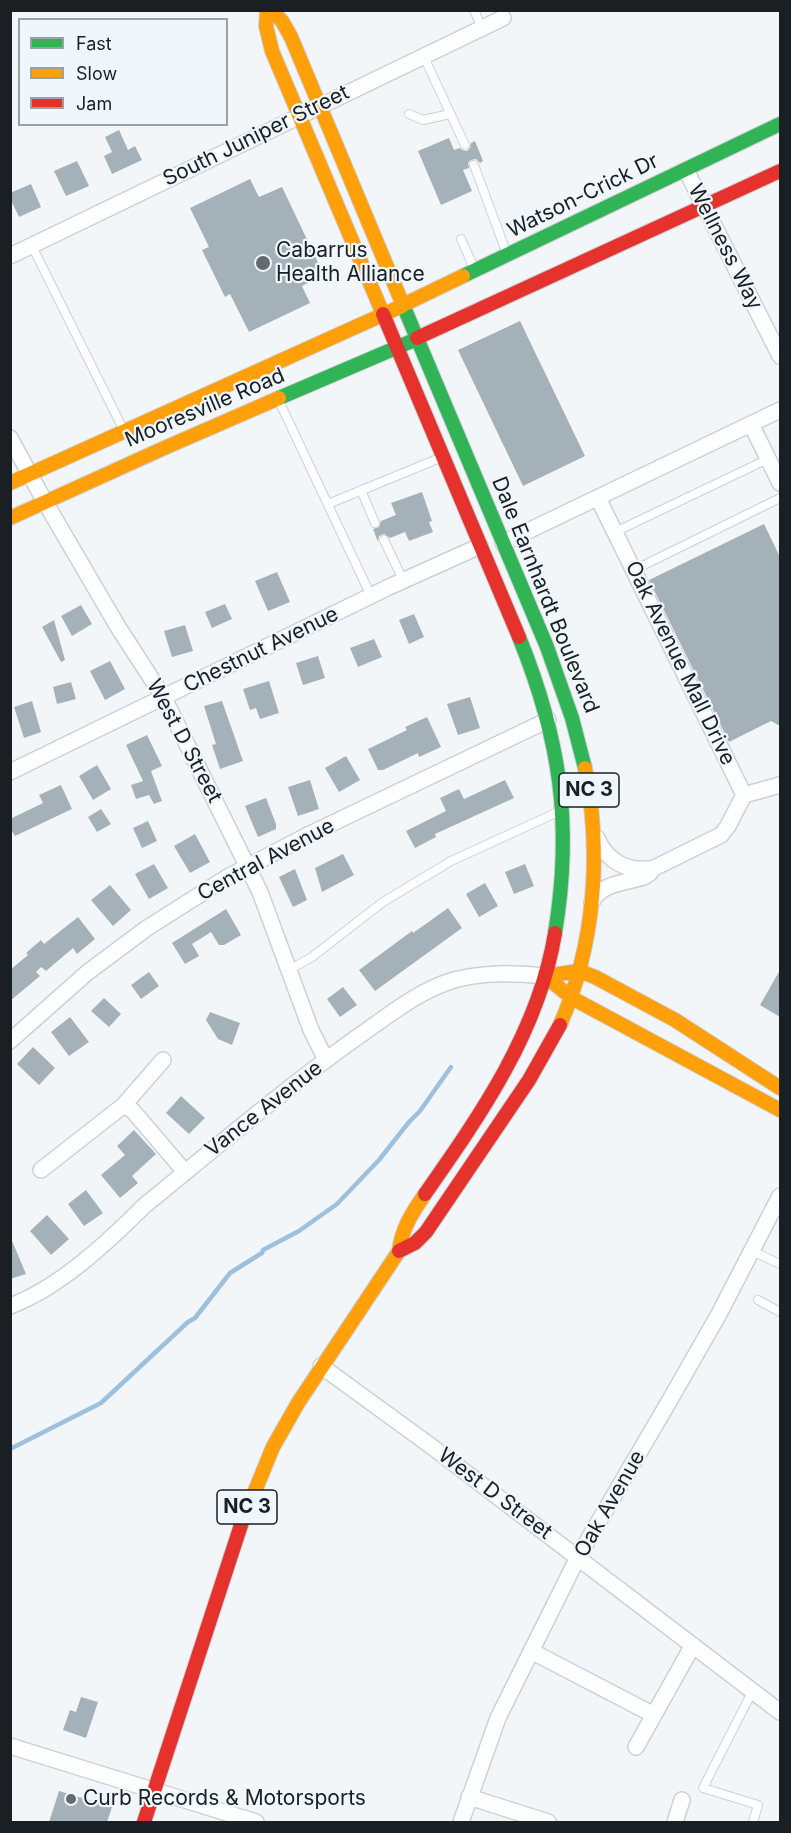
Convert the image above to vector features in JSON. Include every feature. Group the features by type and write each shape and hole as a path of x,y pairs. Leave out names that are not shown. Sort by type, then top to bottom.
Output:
{"main road":[{"name":"Dale Earnhardt Boulevard","path":"144,1822 234,1539 273,1447 321,1366 399,1251 415,1243 426,1232 533,1074 557,1032 572,998 579,971 591,906 595,858 587,776 570,709 549,653 289,32 269,10"},
{"name":"Dale Earnhardt Boulevard","path":"269,10 265,24 268,38 527,657 548,720 558,766 563,857 560,903 544,976 530,1018 510,1062 483,1108 409,1217 400,1236 399,1251"},
{"name":"Watson-Crick Dr","path":"403,305 780,124"},
{"path":"417,338 780,171"},
{"name":"Mooresville Road","path":"10,483 403,305"},
{"name":"Mooresville Road","path":"10,518 417,338"},
{"path":"579,971 595,977 675,1020 780,1088"},
{"name":"Vance Avenue","path":"544,976 579,971"},
{"path":"544,976 572,998 780,1110"}],"street":[{"name":"South Juniper Street","path":"10,256 502,18"},
{"name":"Wellness Way","path":"686,170 780,356"},
{"path":"503,543 780,410"},
{"path":"751,424 780,483"},
{"name":"West D Street","path":"10,438 118,627 164,698 249,866 311,1030 326,1060"},
{"name":"Oak Avenue Mall Drive","path":"598,498 744,795"},
{"name":"Chestnut Avenue","path":"10,772 403,580 480,546"},
{"name":"Central Avenue","path":"10,1041 88,972 147,928 226,878 310,834 548,720"},
{"path":"594,830 603,850 615,861 635,869 652,869 721,835 744,795 780,785"},
{"path":"591,906 596,895 604,888 645,877 652,869"},
{"name":"Vance Avenue","path":"10,1306 27,1300 44,1290 82,1262 144,1206 295,1082 412,998 451,981 497,973 544,976"},
{"path":"41,1170 124,1105 163,1060"},
{"path":"124,1105 132,1111 185,1172"},
{"name":"Oak Avenue","path":"462,1822 498,1718 578,1557 667,1405 778,1205"},
{"name":"West D Street","path":"321,1366 435,1449 780,1712"},
{"path":"636,1747 693,1645"},
{"path":"531,1651 654,1715"},
{"path":"10,1746 256,1822"},
{"path":"469,1797 548,1822"},
{"path":"675,1822 682,1800"}],"lane":[{"path":"474,10 482,28"},
{"path":"424,57 465,145"},
{"path":"409,114 423,120 450,114"},
{"path":"474,165 508,255"},
{"path":"461,239 475,271"},
{"path":"32,246 124,431"},
{"path":"278,399 371,596"},
{"path":"328,504 443,457"},
{"path":"615,532 768,459"},
{"path":"362,490 375,523"},
{"path":"634,570 780,498"},
{"path":"384,540 403,580"},
{"path":"289,970 312,957 383,902 451,861 562,810"},
{"path":"752,1251 780,1264"},
{"path":"758,1300 780,1312"},
{"path":"752,1692 703,1788 758,1805 753,1822"}],"building":[{"path":"119,130 128,150 135,146 142,160 112,174 104,156 112,152 105,137"},
{"path":"449,138 454,150 460,148 467,151 471,143 475,141 483,161 480,163 476,159 471,160 468,163 469,168 463,170 472,191 441,205 418,151"},
{"path":"77,161 89,186 66,196 54,171"},
{"name":"Cabarrus Health Alliance","path":"250,179 259,197 282,187 324,275 302,286 310,303 249,332 230,294 225,297 202,250 209,247 190,208"},
{"path":"31,184 41,207 19,217 10,193"},
{"path":"520,321 585,456 523,486 458,350"},
{"path":"422,492 432,521 429,522 433,532 409,541 405,532 390,538 384,534 379,536 378,542 373,529 379,527 381,521 396,515 391,503"},
{"path":"764,524 780,557 780,726 771,721 729,742 649,580"},
{"path":"277,572 290,602 268,611 255,581"},
{"path":"225,604 232,619 212,628 205,612"},
{"path":"81,605 92,624 72,636 61,616"},
{"path":"414,614 424,637 409,644 399,620"},
{"path":"54,620 65,660 61,662 42,627"},
{"path":"185,625 193,651 172,657 164,631"},
{"path":"374,639 382,657 358,667 350,648"},
{"path":"318,656 325,678 303,685 296,663"},
{"path":"110,661 125,689 105,700 90,671"},
{"path":"269,681 279,713 260,719 256,708 250,710 243,689"},
{"path":"71,682 76,699 57,704 53,687"},
{"path":"470,697 480,728 458,735 447,704"},
{"path":"32,701 41,732 24,738 14,707"},
{"path":"222,701 243,761 220,769 212,745 216,744 204,706"},
{"path":"427,717 441,747 419,757 418,753 383,770 378,770 368,749 407,730 405,727"},
{"path":"147,735 162,766 151,771 162,801 154,804 149,795 136,799 131,785 143,781 126,745"},
{"path":"346,756 360,780 339,792 325,768"},
{"path":"97,765 111,789 93,800 79,776"},
{"path":"310,780 319,809 298,816 288,787"},
{"path":"505,780 514,798 435,834 436,837 415,848 406,831 446,811 440,798 459,789 464,799"},
{"path":"61,785 72,809 15,836 10,828 10,819 43,803 39,795"},
{"path":"266,798 276,829 258,837 245,806"},
{"path":"101,809 111,824 97,832 88,817"},
{"path":"148,821 157,841 142,848 133,828"},
{"path":"195,834 210,862 190,873 174,846"},
{"path":"343,854 354,875 322,892 315,868"},
{"path":"154,864 168,888 149,899 135,874"},
{"path":"525,864 534,886 514,894 505,872"},
{"path":"295,869 307,900 293,907 279,877"},
{"path":"485,883 498,906 479,917 466,894"},
{"path":"110,885 131,910 113,926 91,900"},
{"path":"448,908 462,928 375,991 359,970"},
{"path":"226,909 241,935 224,945 219,945 211,932 192,944 199,956 185,964 172,943"},
{"path":"78,917 95,939 77,954 73,948 46,971 41,967 36,972 40,976 10,1001 10,970 41,940 44,944"},
{"path":"780,970 780,1017 760,1005"},
{"path":"149,972 159,986 141,999 131,985"},
{"path":"343,987 357,1005 340,1017 327,999"},
{"path":"104,998 121,1014 109,1027 91,1011"},
{"path":"210,1012 240,1023 232,1045 218,1039 206,1020"},
{"path":"70,1017 89,1042 69,1056 51,1032"},
{"path":"33,1047 55,1068 39,1085 17,1064"},
{"path":"181,1096 205,1118 189,1134 166,1113"},
{"path":"134,1130 156,1154 132,1176 138,1183 120,1198 101,1175 125,1155 117,1146"},
{"path":"86,1190 103,1213 84,1226 68,1204"},
{"path":"47,1215 69,1239 51,1255 30,1231"},
{"path":"10,1236 26,1274 10,1279"},
{"path":"81,1697 98,1702 86,1738 63,1730 70,1710 76,1712"},
{"name":"Curb Records & Motorsports","path":"59,1791 112,1807 107,1822 49,1822"}],"waterway":[{"path":"10,1449 101,1403 195,1318 230,1273 262,1253 263,1250 299,1231 337,1204 379,1160 420,1111 451,1067"}],"traffic: fast":[{"path":"463,276 780,124"},
{"path":"402,306 547,647 572,718 585,768"},
{"path":"279,398 412,341"},
{"path":"519,637 544,711 559,782 563,855 555,933"}],"traffic: slow":[{"path":"267,10 266,26 272,51 383,314"},
{"path":"271,10 282,21 291,37 403,305 463,276"},
{"path":"10,483 402,306"},
{"path":"10,518 279,398"},
{"path":"560,1025 581,963 592,898 593,833 585,768"},
{"path":"545,976 579,971 595,977 675,1020 780,1088"},
{"path":"545,976 572,998 780,1110"},
{"path":"241,1525 273,1447 298,1403 399,1251 405,1228 425,1194"}],"traffic: jam":[{"path":"417,338 780,171"},
{"path":"383,314 519,637"},
{"path":"425,1194 487,1102 522,1038 536,1004 555,933"},
{"path":"399,1251 415,1243 426,1232 529,1080 560,1025"},
{"path":"144,1822 241,1525"}],"place":[{"name":"Cabarrus Health Alliance","path":"263,263"},
{"name":"Curb Records & Motorsports","path":"71,1799"}]}
